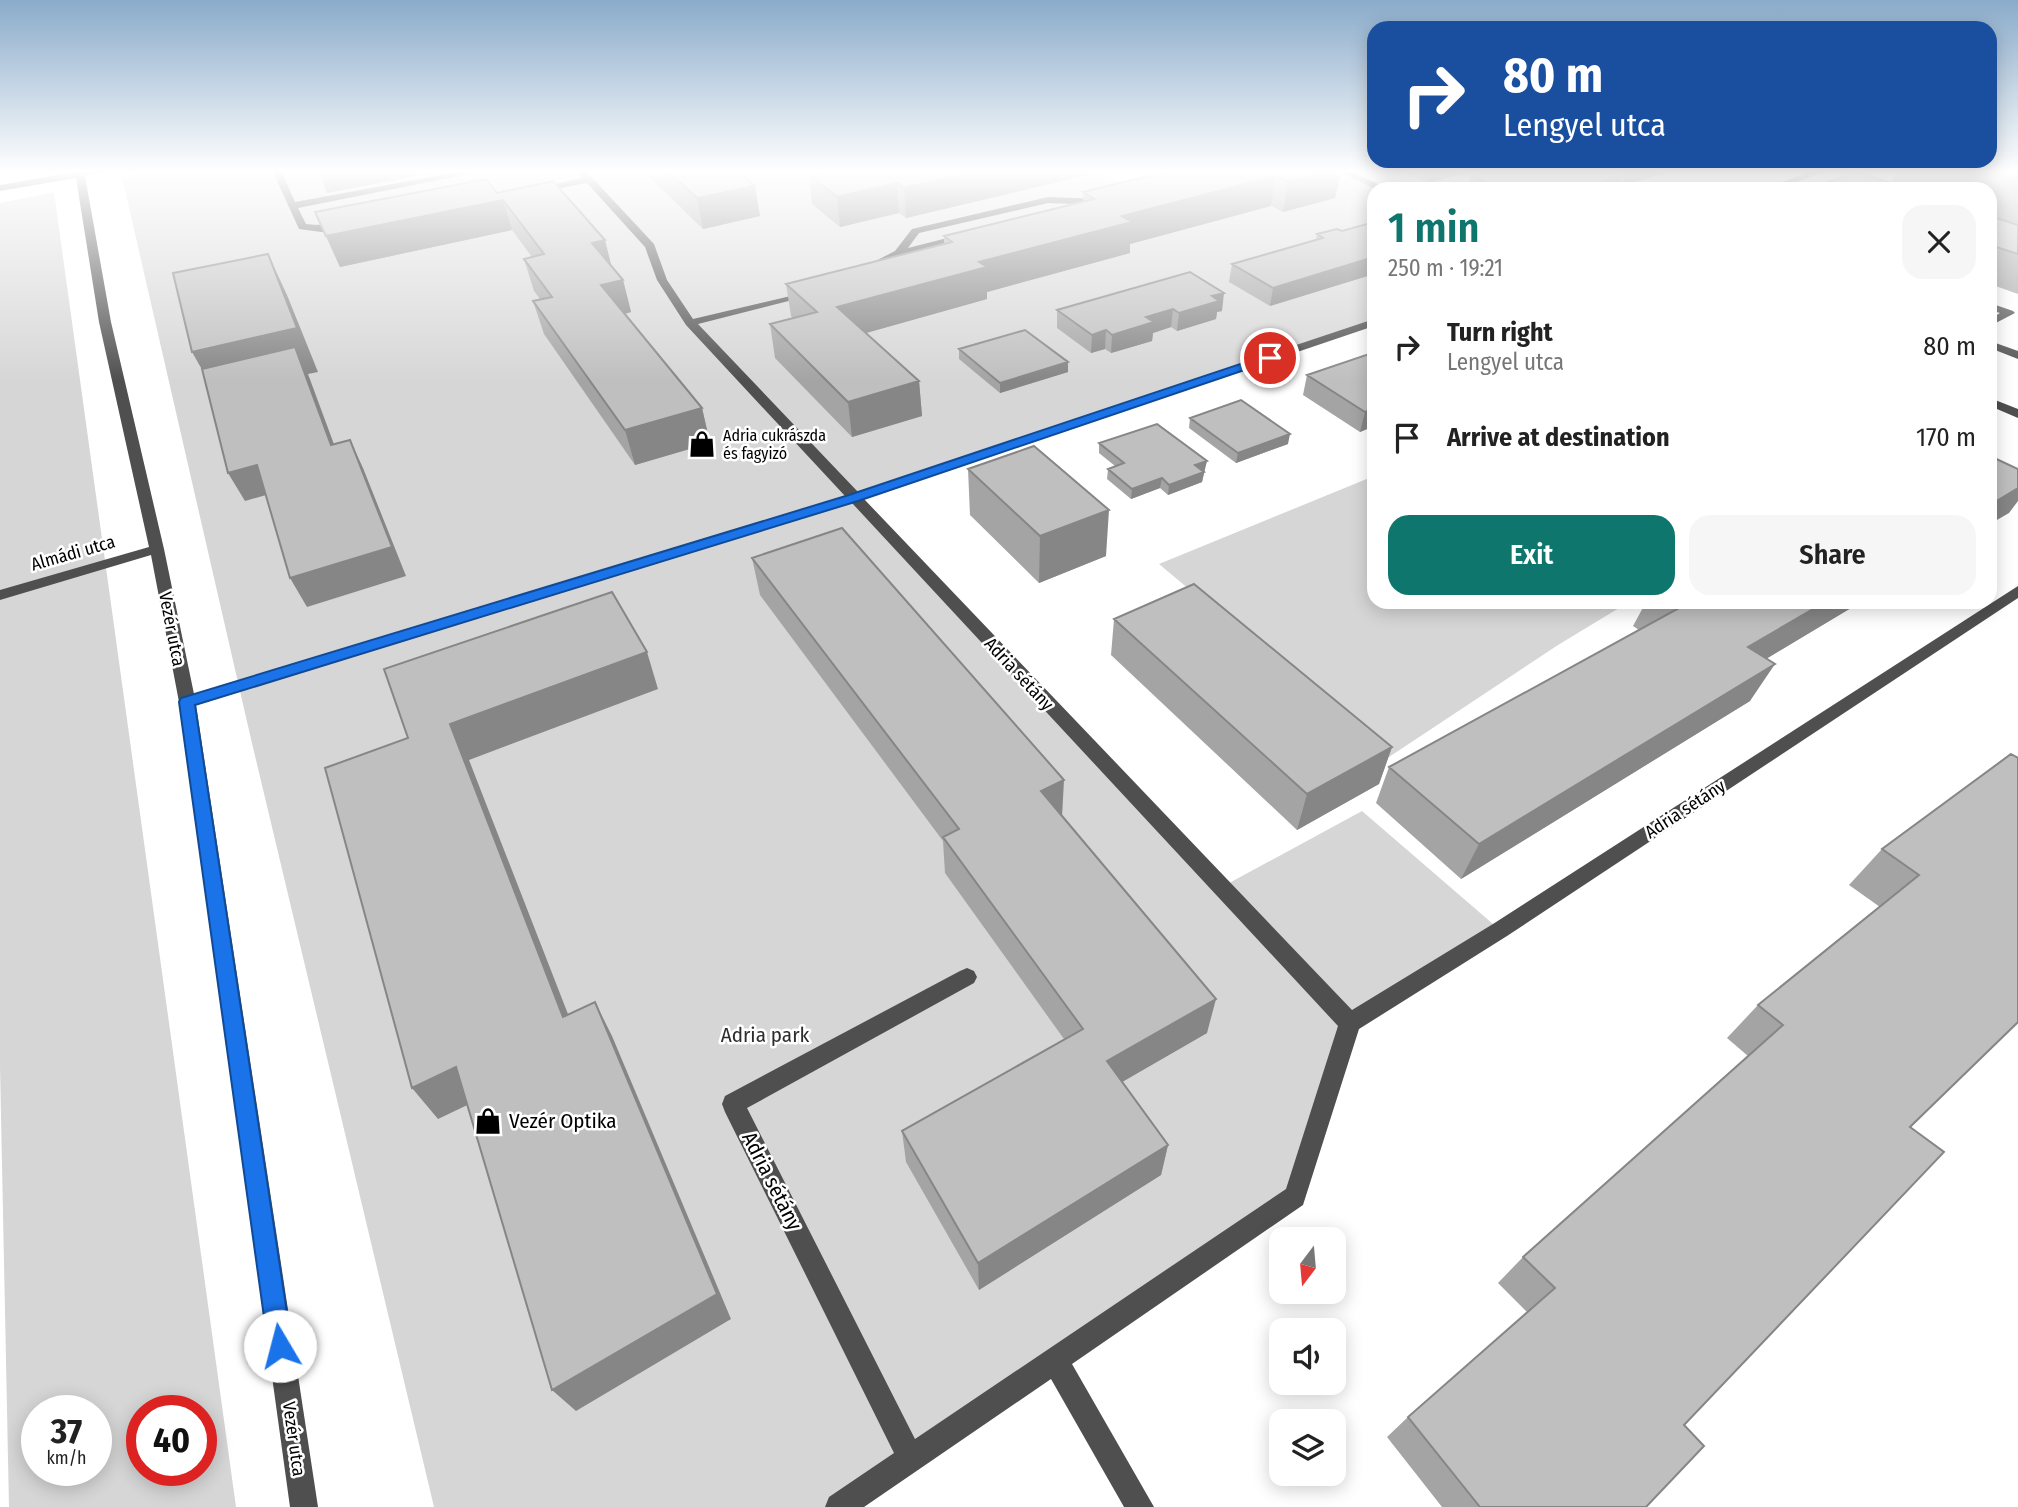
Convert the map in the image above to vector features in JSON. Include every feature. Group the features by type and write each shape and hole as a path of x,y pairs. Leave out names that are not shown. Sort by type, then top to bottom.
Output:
{"street":[{"name":"Vezér utca","path":"91,240 104,322 157,549 187,702 304,1507"},
{"name":"Adria sétány","path":"645,240 650,246 662,281 690,323 1350,1023 1500,930 1990,609"},
{"path":"900,253 909,240"},
{"path":"856,274 900,253 951,240"},
{"path":"690,323 823,290"},
{"path":"1997,309 2009,313 1997,319"},
{"path":"187,702 854,498 1367,325"},
{"path":"1997,347 2018,355"},
{"path":"1997,405 2018,414"},
{"name":"Almádi utca","path":"0,595 157,549"},
{"name":"Adria sétány","path":"1997,605 2018,591"},
{"name":"Adria sétány","path":"911,1458 733,1104 967,977"},
{"path":"839,1507 1295,1197 1350,1023"},
{"path":"1055,1361 1140,1507"}],"green space":[{"path":"0,240 61,240 236,1507 9,1507 0,1066"},
{"name":"Adria park","path":"137,240 1367,240 1367,325 855,498 1220,888 1362,811 1500,930 1350,1023 1295,1197 841,1507 434,1507 251,739"},
{"path":"1367,479 1367,609 1617,609 1558,645 1389,757 1159,564"}],"building":[{"path":"534,240 604,240 592,243 623,280 601,285 702,408 625,430 533,301 552,297 524,259 544,254"},
{"path":"950,240 1062,240 979,262 987,267 837,307 919,381 848,402 770,324 817,312 786,284 952,242"},
{"path":"1315,240 1367,240 1367,259 1273,288 1232,264"},
{"path":"1997,240 2018,240 2018,254 1997,247"},
{"path":"268,254 297,328 192,352 173,273"},
{"path":"1190,272 1224,293 1212,296 1219,301 1179,313 1173,309 1146,317 1154,322 1112,335 1106,330 1092,335 1057,310"},
{"path":"1025,330 1068,362 1000,383 959,349"},
{"path":"295,347 331,445 350,440 392,547 290,578 257,465 228,473 202,369"},
{"path":"1367,355 1367,411 1365,412 1307,375"},
{"path":"1241,400 1290,434 1238,453 1190,418"},
{"path":"1157,424 1207,461 1195,465 1204,472 1169,485 1162,478 1132,489 1108,469 1124,463 1099,443"},
{"path":"1034,446 1109,510 1040,536 968,469"},
{"path":"1997,459 2018,469 2018,488 1997,501"},
{"path":"842,528 1064,780 1041,791 1216,999 1107,1061 1168,1145 978,1263 902,1131 1083,1029 943,837 959,829 752,558"},
{"path":"1194,584 1392,747 1307,794 1114,619"},
{"path":"612,592 647,652 450,724 563,1017 595,1002 717,1294 552,1390 456,1067 412,1088 325,768 408,738 384,669"},
{"path":"1677,609 1813,609 1748,647 1775,664 1479,844 1389,767"},
{"path":"2011,754 2018,758 2018,1022 1910,1127 1944,1152 1684,1425 1704,1446 1646,1507 1480,1507 1408,1417 1555,1288 1523,1257 1783,1025 1758,1005 1919,875 1882,849"}],"place":[{"name":"Adria cukrászda és fagyizó","path":"702,444"},
{"name":"Vezér Optika","path":"488,1121"}],"route":[{"path":"280,1346 187,702 854,498 1270,358"}]}
